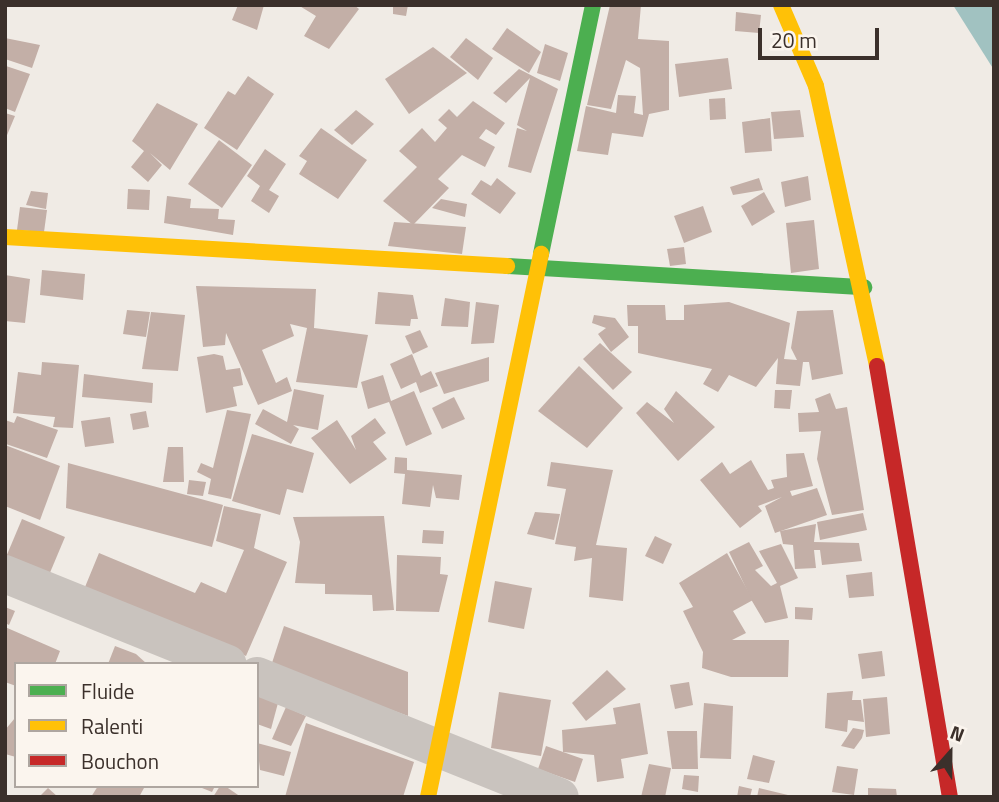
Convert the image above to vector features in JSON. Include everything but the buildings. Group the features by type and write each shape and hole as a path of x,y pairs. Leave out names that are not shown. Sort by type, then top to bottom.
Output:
{"street":[{"path":"428,797 541,272 593,5"},
{"path":"781,5 816,86 864,287 950,797"},
{"path":"5,237 541,272 864,287"},
{"path":"5,574 223,662"},
{"path":"259,677 561,797"}],"water":[{"path":"953,5 994,5 994,70"}],"traffic: fast":[{"path":"541,254 593,5"},
{"path":"507,266 864,287"}],"traffic: slow":[{"path":"781,5 816,86 877,366"},
{"path":"5,237 507,266"},
{"path":"428,797 541,254"}],"traffic: jam":[{"path":"877,366 950,797"}]}
